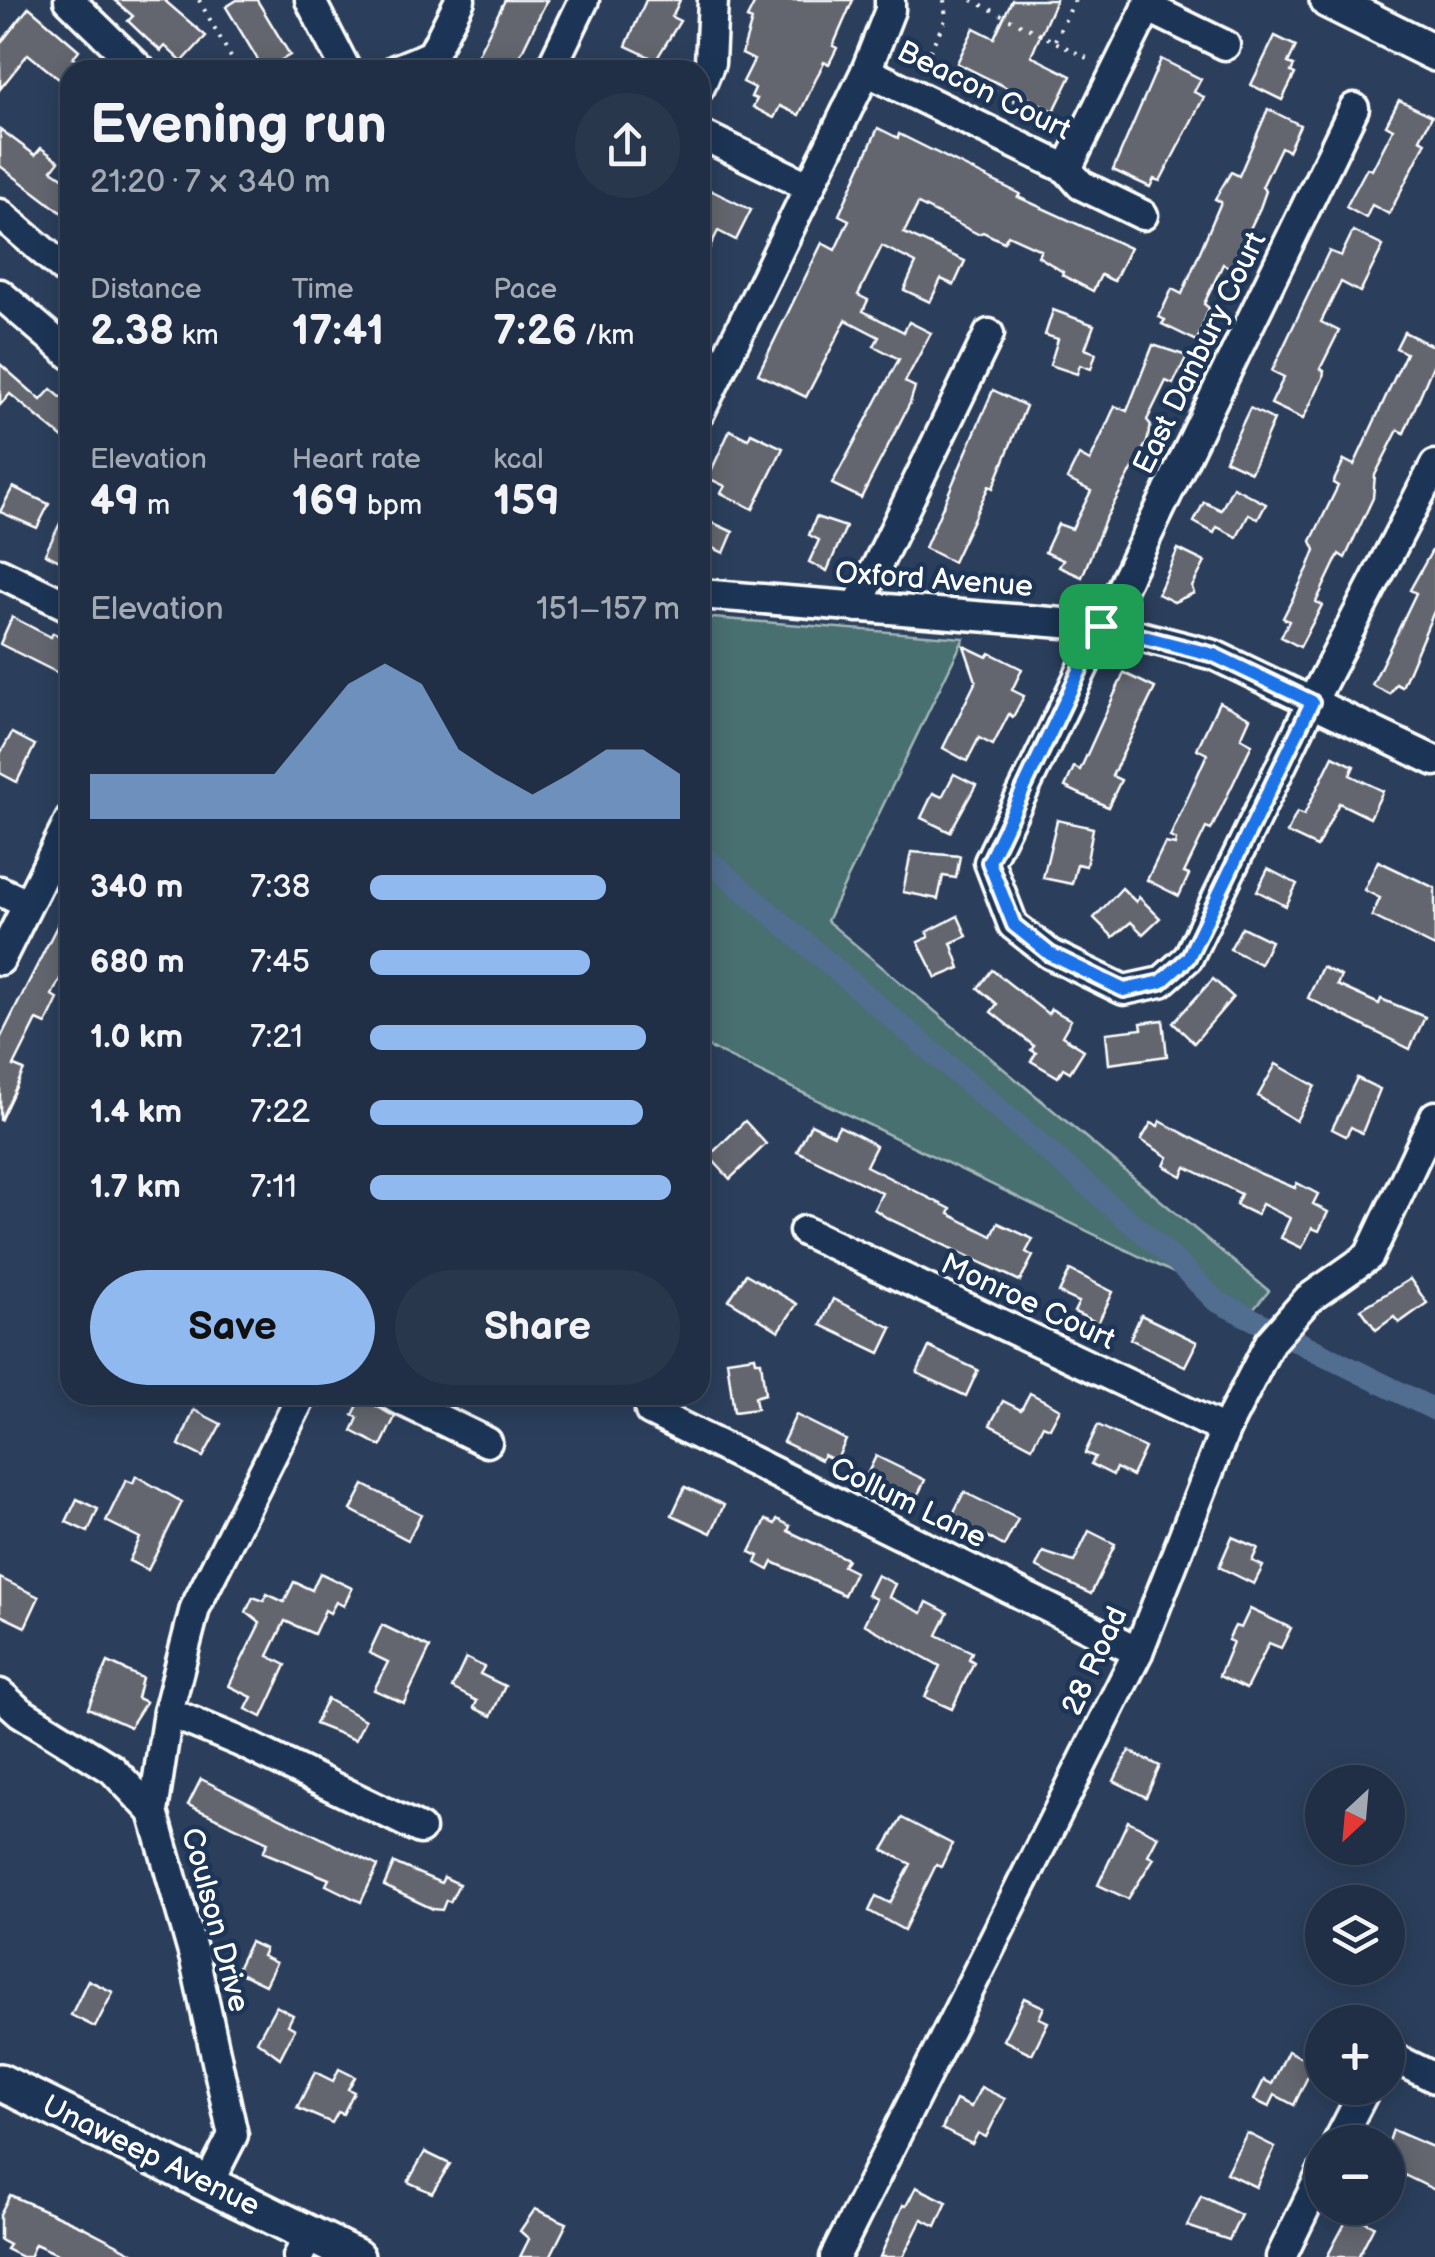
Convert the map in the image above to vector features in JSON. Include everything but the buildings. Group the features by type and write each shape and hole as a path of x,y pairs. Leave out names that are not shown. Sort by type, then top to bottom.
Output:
{"main road":[{"path":"1328,0 1435,52"},
{"name":"Unaweep Avenue","path":"0,2082 208,2184 304,2246 356,2257"}],"street":[{"path":"69,0 131,60"},
{"path":"310,0 341,60"},
{"path":"420,60 432,55 460,0"},
{"path":"560,60 584,0"},
{"path":"710,63 712,0"},
{"path":"710,392 866,71 890,10 890,0"},
{"path":"1149,3 1225,45"},
{"name":"Beacon Court","path":"866,71 1067,168 1149,3"},
{"name":"East Danbury Court","path":"1354,108 989,862 1014,925 1050,954 1124,990 1161,982 1188,958 1312,702 1435,465"},
{"path":"710,139 810,187"},
{"path":"1067,168 1081,185 1144,215"},
{"path":"0,214 60,265"},
{"path":"0,294 60,345"},
{"path":"857,608 989,334"},
{"path":"0,573 60,602"},
{"name":"Oxford Avenue","path":"710,595 1101,626 1214,655 1435,761"},
{"path":"0,960 60,840"},
{"path":"0,890 28,904"},
{"name":"28 Road","path":"835,2257 1138,1652 1224,1430 1270,1342 1308,1299 1369,1256 1435,1116"},
{"name":"Monroe Court","path":"804,1231 1224,1430"},
{"name":"Coulson Drive","path":"208,2184 232,2135 195,1960 153,1812 168,1712 196,1608 297,1405"},
{"path":"411,1405 487,1442"},
{"name":"Collum Lane","path":"650,1411 1138,1652"},
{"path":"0,1694 20,1712 112,1769 153,1812"},
{"path":"168,1712 238,1741 420,1829"},
{"path":"1405,2063 1435,2078"},
{"path":"1280,2257 1305,2207"}],"path":[{"path":"199,0 232,60"},
{"path":"944,0 946,18 926,57 1053,120"},
{"path":"972,0 1115,72"},
{"path":"1054,42 1076,0"}],"green space":[{"path":"710,618 964,638 827,921 1269,1291 1252,1311 710,1048"}],"waterway":[{"path":"710,862 1177,1262 1216,1301 1435,1410"}],"route":[{"path":"1101,626 1214,655 1312,702 1188,958 1161,982 1124,990 1050,954 1014,925 989,862 1101,626"}]}
